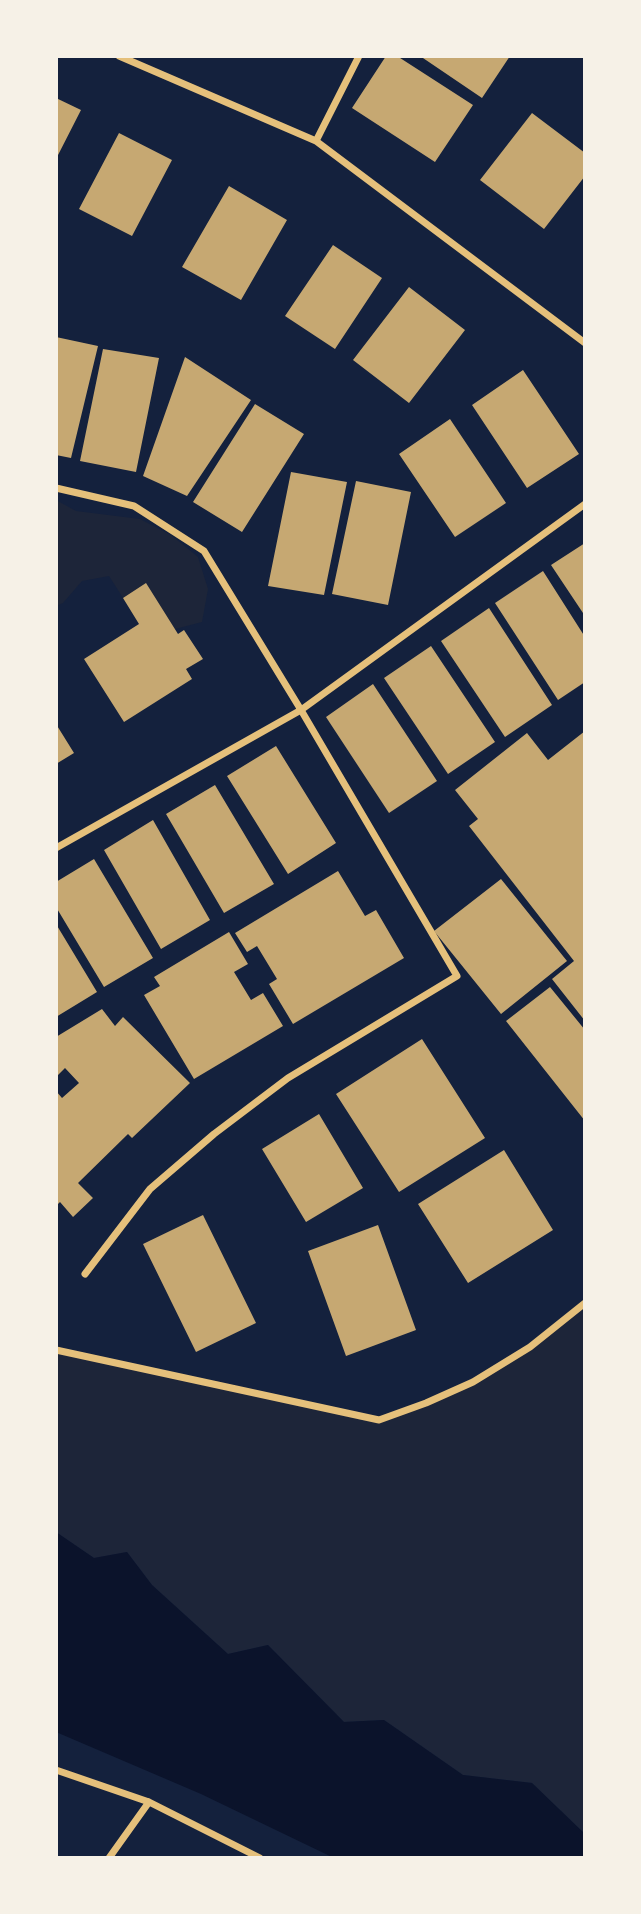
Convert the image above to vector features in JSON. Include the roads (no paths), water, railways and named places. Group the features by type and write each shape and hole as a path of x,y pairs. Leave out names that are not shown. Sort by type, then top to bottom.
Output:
{"street":[{"path":"119,56 316,141 585,343"},
{"path":"316,141 359,56"},
{"path":"56,488 134,506 204,551 457,976 288,1078 214,1134 150,1189 85,1274"},
{"path":"56,848 301,710 585,504"},
{"path":"56,1350 379,1420 473,1382 530,1347 585,1303"},
{"path":"56,1770 149,1802 260,1858"},
{"path":"109,1858 149,1802"}]}
